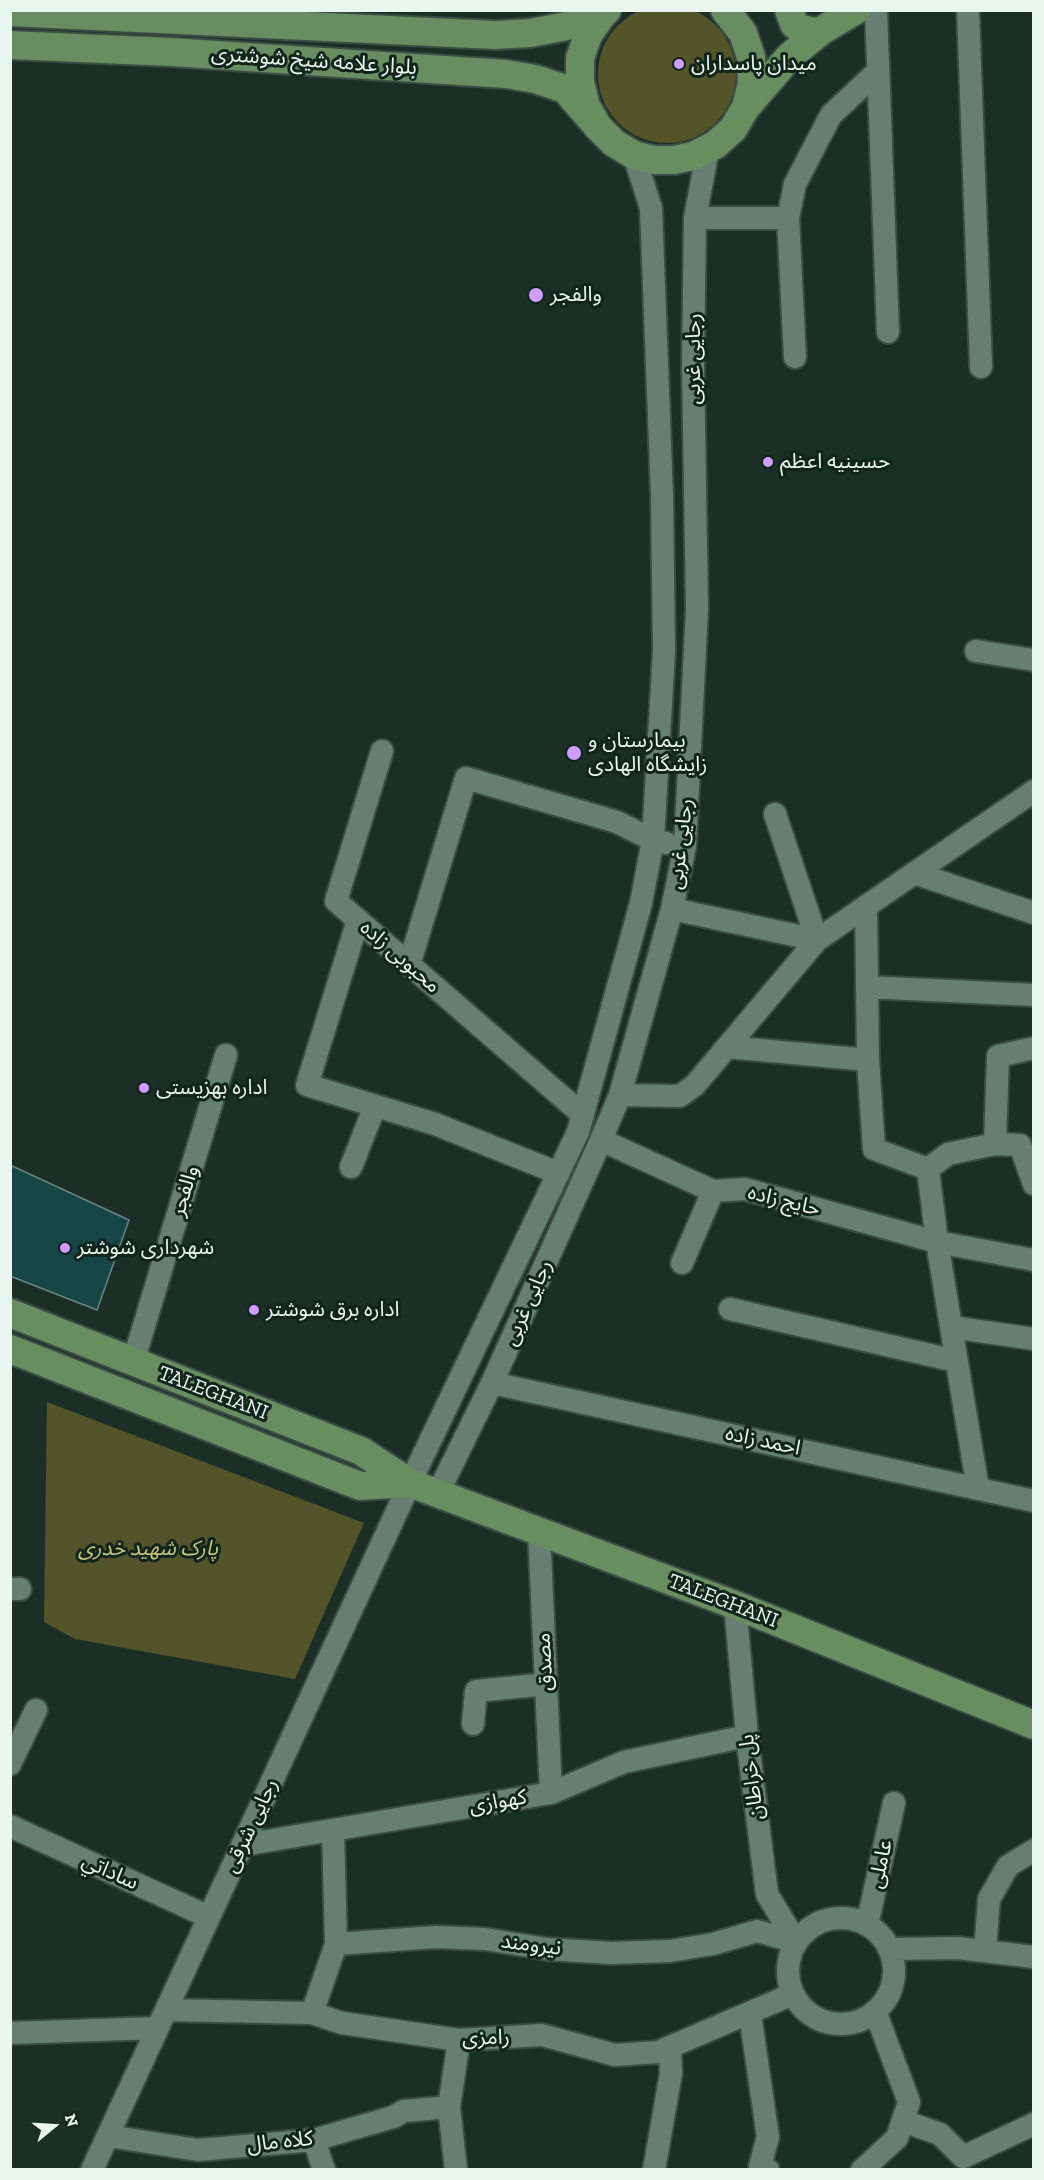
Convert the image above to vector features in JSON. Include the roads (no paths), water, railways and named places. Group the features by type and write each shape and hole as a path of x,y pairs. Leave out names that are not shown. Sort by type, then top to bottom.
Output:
{"main road":[{"path":"725,10 743,33 751,57 752,83 746,108"},
{"path":"789,10 794,24 799,28 814,32 821,31"},
{"path":"605,13 588,35 580,58 579,82 586,106 598,127 614,143 634,154 654,160 674,160 693,156 715,145 733,129 746,108 790,56 821,31 856,10"},
{"name":"بلوار علامه شیخ شوشتری","path":"10,12 495,34 530,33 567,26 605,13"},
{"name":"بلوار علامه شیخ شوشتری","path":"10,45 171,52 506,74 535,79 565,89 598,127"},
{"name":"TALEGHANI","path":"10,1313 361,1450 410,1483 735,1605 1034,1725"},
{"name":"TALEGHANI","path":"10,1349 360,1486 410,1483"}],"street":[{"path":"876,10 888,332"},
{"path":"968,10 981,367"},
{"path":"795,357 788,218 795,184 831,115 879,71"},
{"name":"رجایی غربی","path":"438,1493 492,1383 620,1095 672,909 686,846 697,609 693,366 695,218 708,149"},
{"name":"رجایی غربی","path":"410,1483 578,1132 641,903 653,840 664,651 662,496 651,208 634,154"},
{"path":"695,218 788,218"},
{"path":"976,651 1034,660"},
{"name":"محبوبی زاده","path":"382,751 336,901 583,1115"},
{"path":"409,965 466,778 617,822 653,840 686,846"},
{"path":"620,1095 680,1096 695,1085 817,940 1034,791"},
{"path":"775,814 817,940"},
{"path":"914,873 1034,913"},
{"path":"866,906 868,1060 874,1149 928,1169"},
{"path":"672,909 817,940"},
{"path":"358,920 307,1085 435,1124 558,1173"},
{"path":"867,987 1034,996"},
{"path":"727,1047 868,1060"},
{"path":"995,1144 998,1056 1034,1048"},
{"name":"والفجر","path":"133,1362 226,1055"},
{"path":"351,1167 375,1106"},
{"name":"حایج زاده","path":"601,1140 713,1191 745,1190 937,1242 1034,1260"},
{"path":"928,1169 948,1154 995,1144 1020,1145 1034,1184"},
{"path":"928,1169 937,1242 978,1489"},
{"path":"682,1263 713,1191"},
{"path":"730,1309 956,1361"},
{"path":"951,1327 1034,1339"},
{"name":"احمد زاده","path":"492,1383 1034,1501"},
{"name":"رجایی شرقی","path":"92,2169 410,1483"},
{"name":"مصدق","path":"539,1531 551,1792"},
{"name":"پل خراطان","path":"735,1605 747,1736 767,1894 796,1942"},
{"path":"473,1724 476,1691 547,1684"},
{"path":"10,1764 36,1710"},
{"name":"کهوازی","path":"243,1845 551,1792 624,1762 747,1736"},
{"name":"عاملی","path":"867,1925 894,1803"},
{"name":"ساداتي","path":"10,1826 209,1917"},
{"path":"312,2013 336,1944 333,1830"},
{"path":"985,1951 989,1899 1008,1866 1034,1850"},
{"path":"828,1919 852,1919 867,1925 880,1935 889,1949 893,1965 892,1982 886,1998 875,2011 854,2022 830,2023 815,2017 793,1994 788,1977 789,1958 796,1942 806,1930 828,1919"},
{"name":"نیرومند","path":"336,1944 436,1937 485,1939 548,1949 611,1953 670,1951 713,1944 757,1931 796,1942"},
{"path":"889,1949 958,1948 1034,1957"},
{"name":"رامزی","path":"10,2034 161,2019 312,2013 342,2023 459,2040 542,2035 615,2055 658,2052 670,2048 793,1994"},
{"path":"862,2169 897,2138 909,2102 875,2011"},
{"path":"750,2014 768,2137 762,2168"},
{"path":"456,2169 449,2108 459,2040"},
{"path":"654,2169 671,2073 670,2048"},
{"name":"کلاه مال","path":"108,2136 198,2150 314,2140 393,2117 404,2111 449,2108"},
{"path":"903,2121 940,2134 965,2163 1034,2124"},
{"path":"314,2140 324,2169"}],"place":[{"name":"میدان پاسداران","path":"679,64"},
{"name":"والفجر","path":"536,295"},
{"name":"حسینیه اعظم","path":"768,462"},
{"name":"بیمارستان و زایشگاه الهادی","path":"574,753"},
{"name":"اداره بهزیستی","path":"144,1088"},
{"name":"شهرداری شوشتر","path":"65,1248"},
{"name":"اداره برق شوشتر","path":"254,1310"}],"park label":[{"name":"پارک شهید خدری","path":"148,1549"}]}
